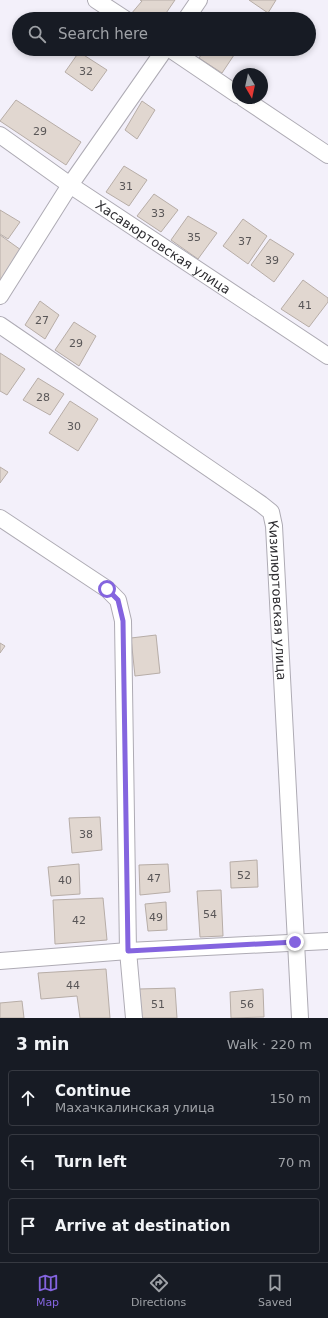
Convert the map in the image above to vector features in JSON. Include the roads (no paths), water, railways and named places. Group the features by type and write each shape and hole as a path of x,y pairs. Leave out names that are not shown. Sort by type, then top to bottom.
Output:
{"street":[{"path":"96,0 114,12"},
{"path":"191,12 199,0"},
{"path":"0,296 70,185 160,56"},
{"path":"180,56 232,91"},
{"path":"252,104 328,155"},
{"name":"Хасавюртовская улица","path":"0,135 70,185 328,356"},
{"name":"Кизилюртовская улица","path":"0,325 271,512 274,526 300,1018"},
{"path":"0,518 107,589 118,600 123,621 128,951 134,1018"},
{"path":"0,961 128,951 328,941"}]}
